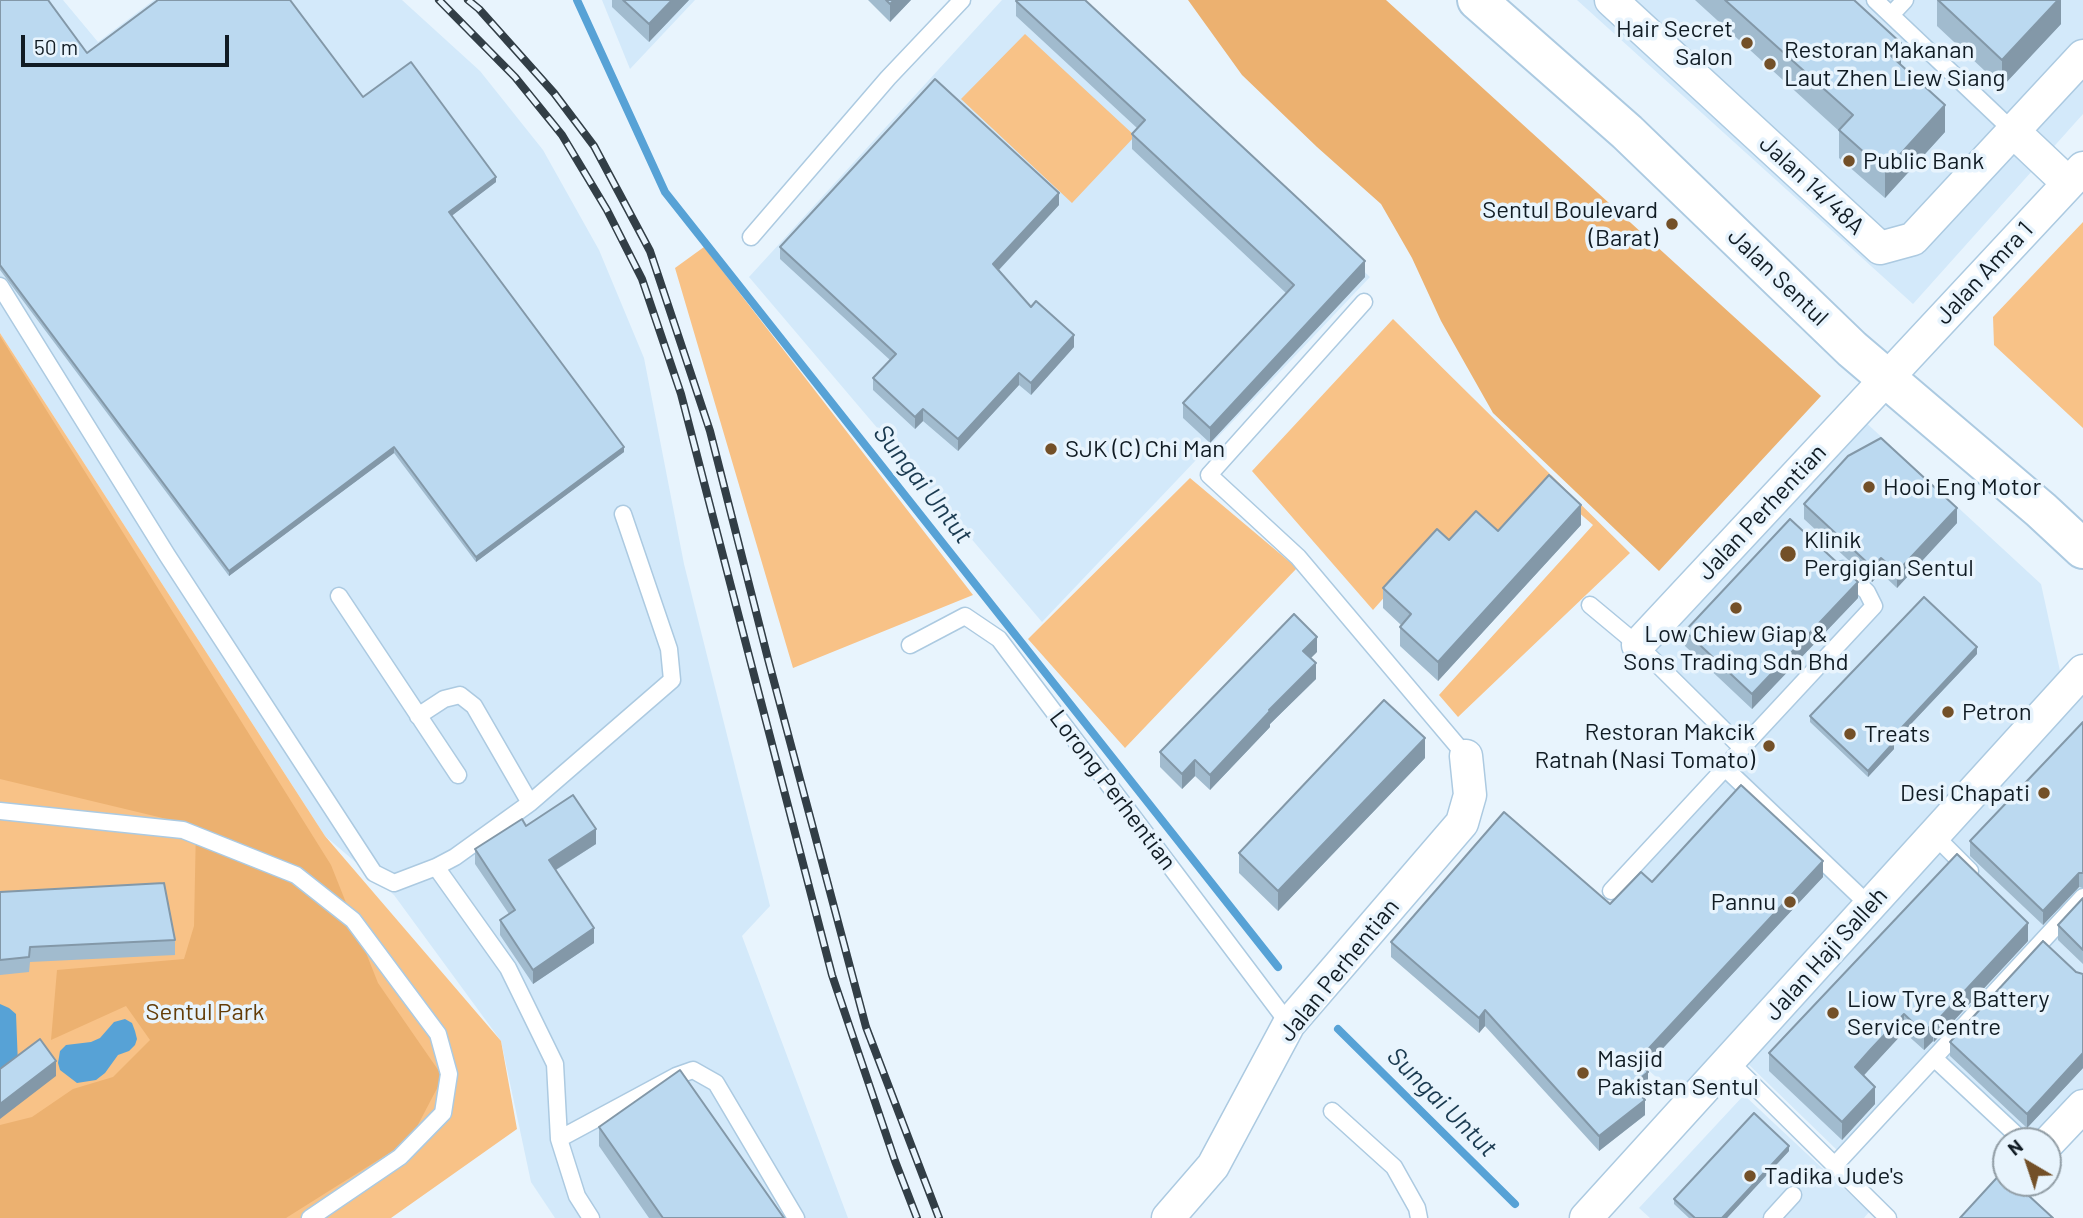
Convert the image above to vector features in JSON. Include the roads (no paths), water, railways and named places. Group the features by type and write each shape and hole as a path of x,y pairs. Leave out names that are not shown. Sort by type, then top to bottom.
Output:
{"main road":[{"name":"Jalan Sentul","path":"1477,0 1627,132 1885,378 2083,549"}],"street":[{"name":"Jalan 14/48A","path":"1615,1 1880,248 1913,239 2013,131"},
{"path":"2076,175 2013,131 2083,56"},
{"name":"Jalan Amra 1","path":"1885,378 2076,175"},
{"name":"Jalan Perhentian","path":"1638,645 1777,507 1885,378"},
{"name":"Jalan Haji Salleh","path":"1586,1218 2077,679"},
{"name":"Jalan Perhentian","path":"1168,1218 1213,1166 1289,1024 1462,823 1470,795 1466,755"},
{"path":"2062,1128 2083,1106"}],"lane":[{"path":"751,237 888,78 962,0"},
{"path":"1875,0 2013,131"},
{"path":"1891,15 1905,0"},
{"path":"0,286 167,555 374,873 394,883 455,857 530,803 673,680 669,649 623,514"},
{"path":"1364,302 1209,475 1298,557 1466,755"},
{"path":"1611,891 1874,606 1867,592 1829,556"},
{"path":"340,597 458,775"},
{"path":"1590,605 1638,645 1742,748"},
{"name":"Lorong Perhentian","path":"910,645 965,616 999,639 1289,1024"},
{"path":"418,716 444,699 460,695 474,706 530,803"},
{"path":"1725,768 1870,906"},
{"path":"0,811 183,830 296,875 353,920 438,1034 449,1074 443,1113 400,1157 310,1218"},
{"path":"1934,835 1983,883"},
{"path":"436,867 508,968 555,1064 559,1139 577,1196 591,1218"},
{"path":"1834,1166 2083,897"},
{"path":"1934,1058 2008,1127"},
{"path":"1729,1061 1888,1218"},
{"path":"559,1139 676,1076 693,1070 716,1083 796,1218"},
{"path":"1332,1111 1394,1167 1417,1208 1419,1218"},
{"path":"1772,1218 1793,1195"}],"water":[{"path":"0,1004 16,1014 18,1065 0,1089"},
{"path":"125,1019 132,1023 137,1039 135,1045 129,1051 118,1055 105,1073 96,1080 77,1083 60,1070 60,1051 66,1045 91,1042 100,1038 114,1022"}],"waterway":[{"name":"Sungai Untut","path":"577,0 665,192 1278,967"},
{"name":"Sungai Untut","path":"1338,1029 1515,1204"}],"railway":[{"path":"439,0 515,77 562,135 607,210 642,279 681,394 832,975 917,1218"},
{"path":"468,0 554,93 594,146 650,251 710,431 866,1027 939,1218"}],"place":[{"name":"Hair Secret Salon","path":"1747,43"},
{"name":"Restoran Makanan Laut Zhen Liew Siang","path":"1770,64"},
{"name":"Public Bank","path":"1849,161"},
{"name":"Sentul Boulevard (Barat)","path":"1672,224"},
{"name":"SJK (C) Chi Man","path":"1051,449"},
{"name":"Hooi Eng Motor","path":"1869,487"},
{"name":"Klinik Pergigian Sentul","path":"1788,554"},
{"name":"Low Chiew Giap & Sons Trading Sdn Bhd","path":"1736,608"},
{"name":"Petron","path":"1948,712"},
{"name":"Treats","path":"1850,734"},
{"name":"Restoran Makcik Ratnah (Nasi Tomato)","path":"1769,746"},
{"name":"Desi Chapati","path":"2044,793"},
{"name":"Pannu","path":"1790,902"},
{"name":"Liow Tyre & Battery Service Centre","path":"1833,1013"},
{"name":"Masjid Pakistan Sentul","path":"1583,1073"},
{"name":"Tadika Jude's","path":"1750,1176"}],"park label":[{"name":"Sentul Park","path":"205,1012"}]}
